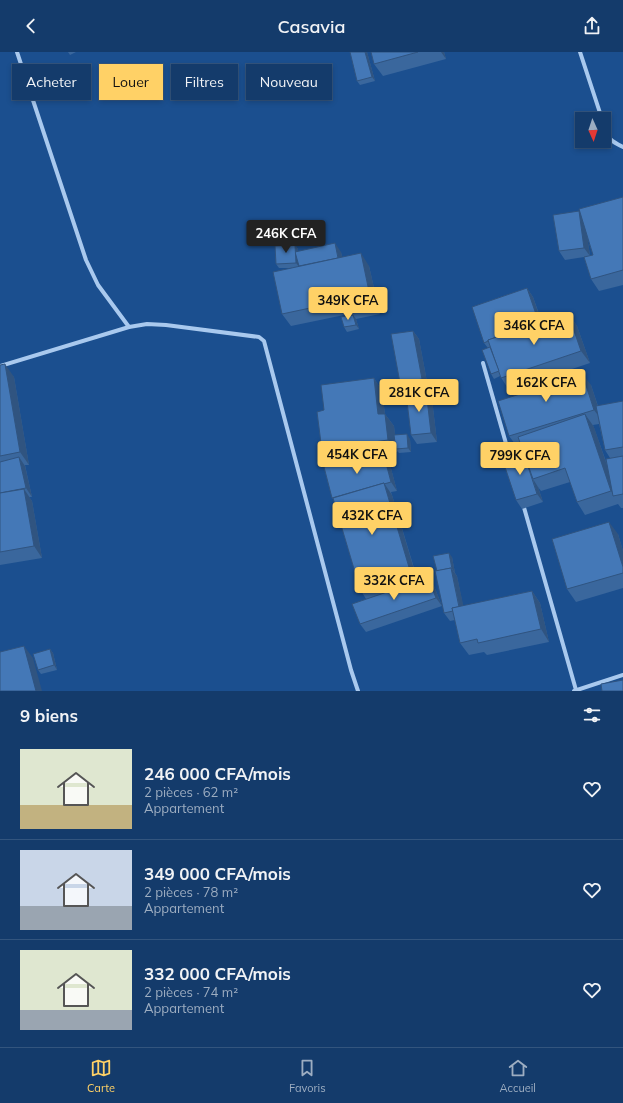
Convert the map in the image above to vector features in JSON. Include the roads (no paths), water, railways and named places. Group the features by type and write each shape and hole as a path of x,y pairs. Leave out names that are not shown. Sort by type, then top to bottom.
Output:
{"street":[{"path":"16,52 86,260 98,285 129,327"},
{"path":"580,52 600,112"},
{"path":"611,140 623,147"},
{"path":"0,366 129,327 147,324 259,337 264,341 351,670 358,691"},
{"path":"483,363 513,470"},
{"path":"522,500 575,690 623,675"}]}
